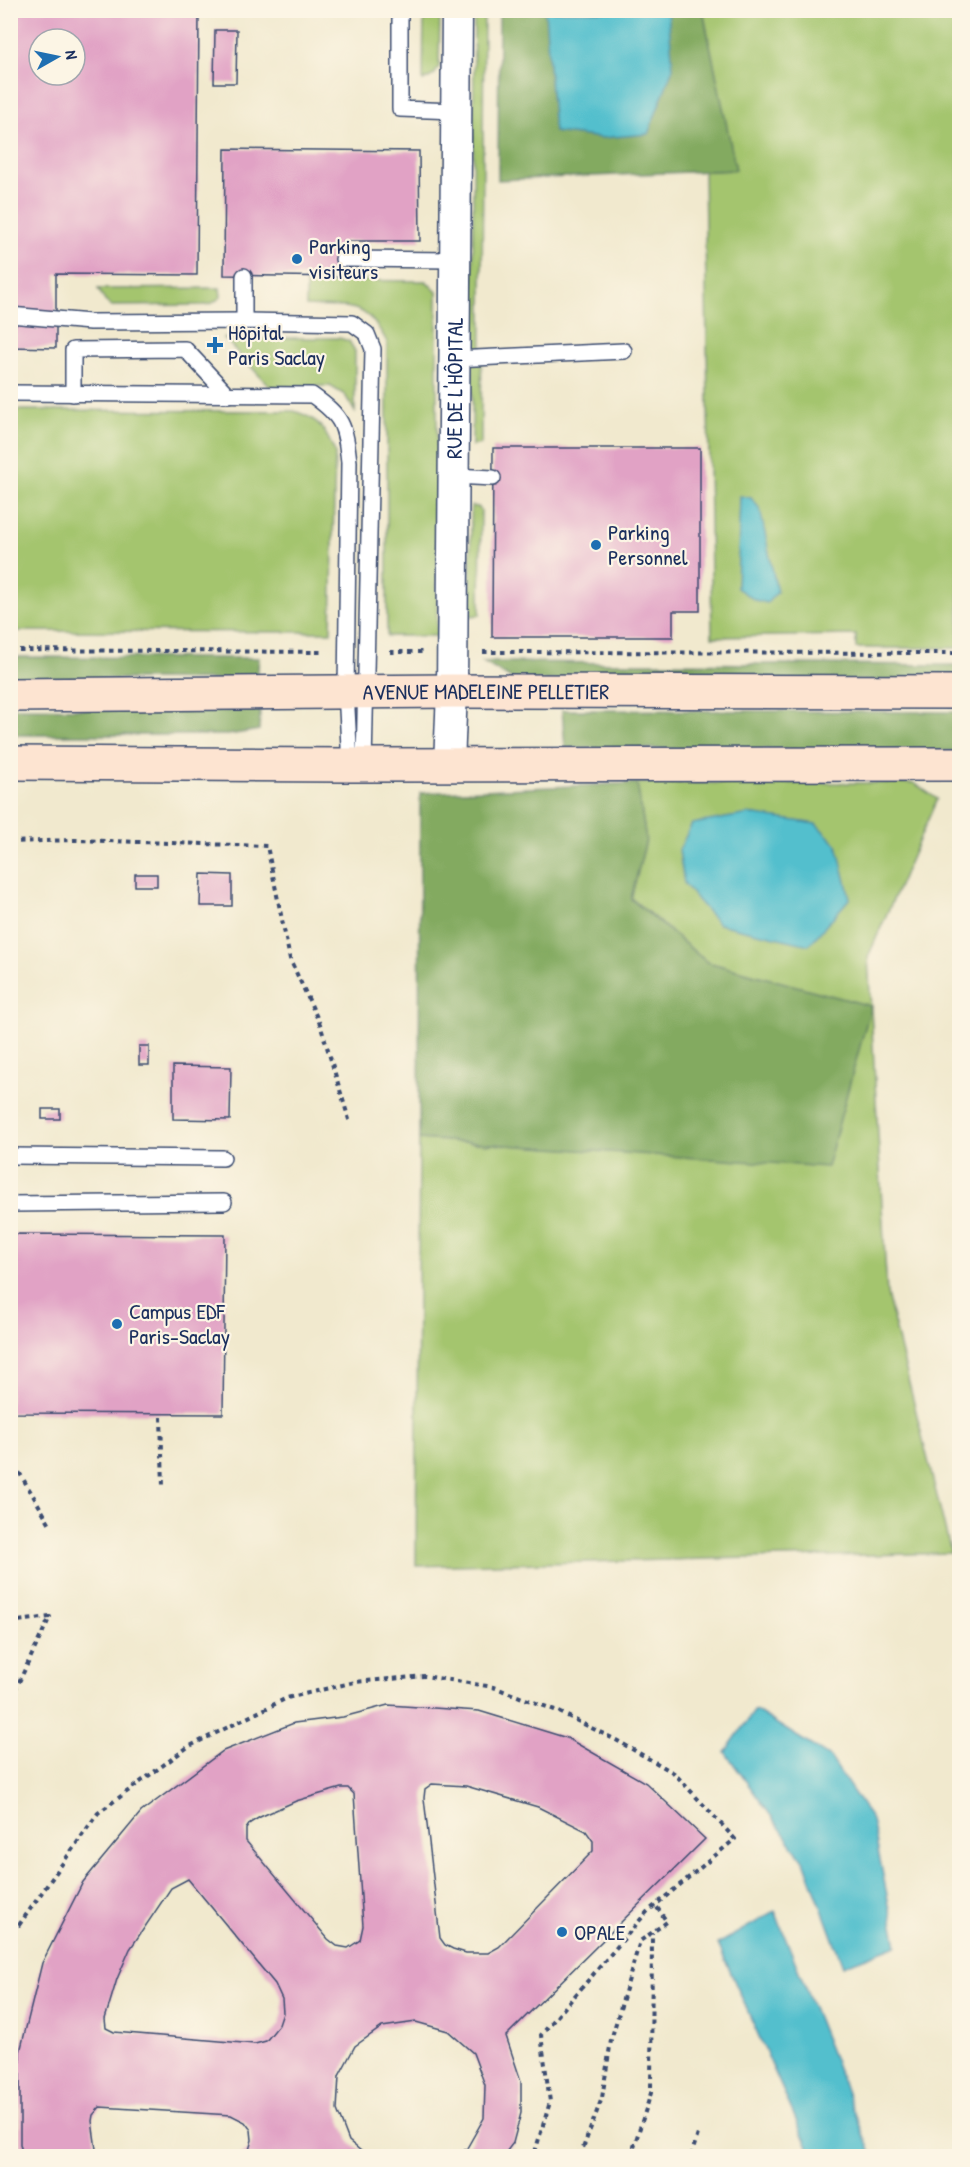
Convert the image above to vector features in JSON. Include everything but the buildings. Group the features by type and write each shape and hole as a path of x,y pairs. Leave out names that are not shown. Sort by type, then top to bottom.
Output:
{"street":[{"name":"RUE DE L'HÔPITAL","path":"449,764 452,691 457,10"},
{"name":"AVENUE MADELEINE PELLETIER","path":"10,695 355,691 960,692"},
{"path":"10,763 960,764"}],"lane":[{"path":"400,10 400,109 456,111"},
{"path":"343,259 455,260"},
{"path":"244,276 244,321"},
{"path":"10,315 90,322 352,323 367,334 373,349 355,691"},
{"path":"73,394 73,350 185,349 228,395"},
{"path":"455,359 624,351"},
{"path":"10,393 312,395 331,409 345,431 349,462 357,765"},
{"path":"454,476 493,478"},
{"path":"10,1156 223,1158"},
{"path":"10,1204 224,1202"}],"path":[{"path":"10,843 75,840 267,846 290,959 320,1024 350,1124"},
{"path":"161,1417 163,1486"},
{"path":"10,1457 50,1524"},
{"path":"10,1622 50,1617 16,1688 10,1695"},
{"path":"10,1924 19,1925 98,1812 188,1747 287,1698 355,1682 424,1676 493,1687 555,1710 616,1740 674,1773 735,1839 647,1912 541,2035 550,2102 535,2152 531,2157"},
{"path":"580,2157 602,2098 611,2040 640,1941 667,1922 656,1906"},
{"path":"631,2157 651,2093 652,1932"},
{"path":"691,2157 698,2134"}],"green space":[{"path":"484,10 481,444 472,446 474,11"},
{"path":"424,11 440,11 439,67 434,75 423,81"},
{"path":"499,11 703,11 736,170 498,180"},
{"path":"703,11 959,11 959,648 856,648 856,635 712,637 704,171 735,170"},
{"path":"306,280 426,281 437,292 437,636 387,636 387,342 379,328 363,312 345,307 306,306"},
{"path":"220,288 221,297 211,304 111,306 98,289"},
{"path":"224,338 339,338 349,341 355,351 355,412 345,395 330,386 270,387"},
{"path":"11,410 294,411 310,417 324,431 335,452 331,632 11,631"},
{"path":"471,506 481,510 480,615 470,616"},
{"path":"11,657 259,658 257,680 11,678"},
{"path":"483,662 959,665 960,681 513,680"},
{"path":"11,708 260,711 259,730 228,735 11,735"},
{"path":"562,710 959,712 959,751 565,748"},
{"path":"637,783 914,783 937,799 868,957 887,1294 951,1553 416,1566 419,1139 827,1166 870,1006 707,962 631,898 646,840"},
{"path":"637,783 646,840 631,899 707,962 871,1006 827,1167 419,1139 420,793"}],"water":[{"path":"545,11 668,11 673,68 648,134 602,138 554,132"},
{"path":"740,496 751,498 760,509 777,592 767,603 755,600 737,588"},
{"path":"749,814 816,824 837,845 850,898 809,945 719,924 684,883 679,850 692,824"},
{"path":"755,1710 830,1757 872,1820 897,1945 843,1966 805,1863 725,1752"},
{"path":"775,1911 872,2156 812,2156 718,1944"}],"place":[{"name":"Parking visiteurs","path":"297,259"},
{"name":"Hôpital Paris Saclay","path":"215,345"},
{"name":"Parking Personnel","path":"596,545"},
{"name":"Campus EDF Paris-Saclay","path":"117,1324"},
{"name":"OPALE","path":"562,1932"}]}
